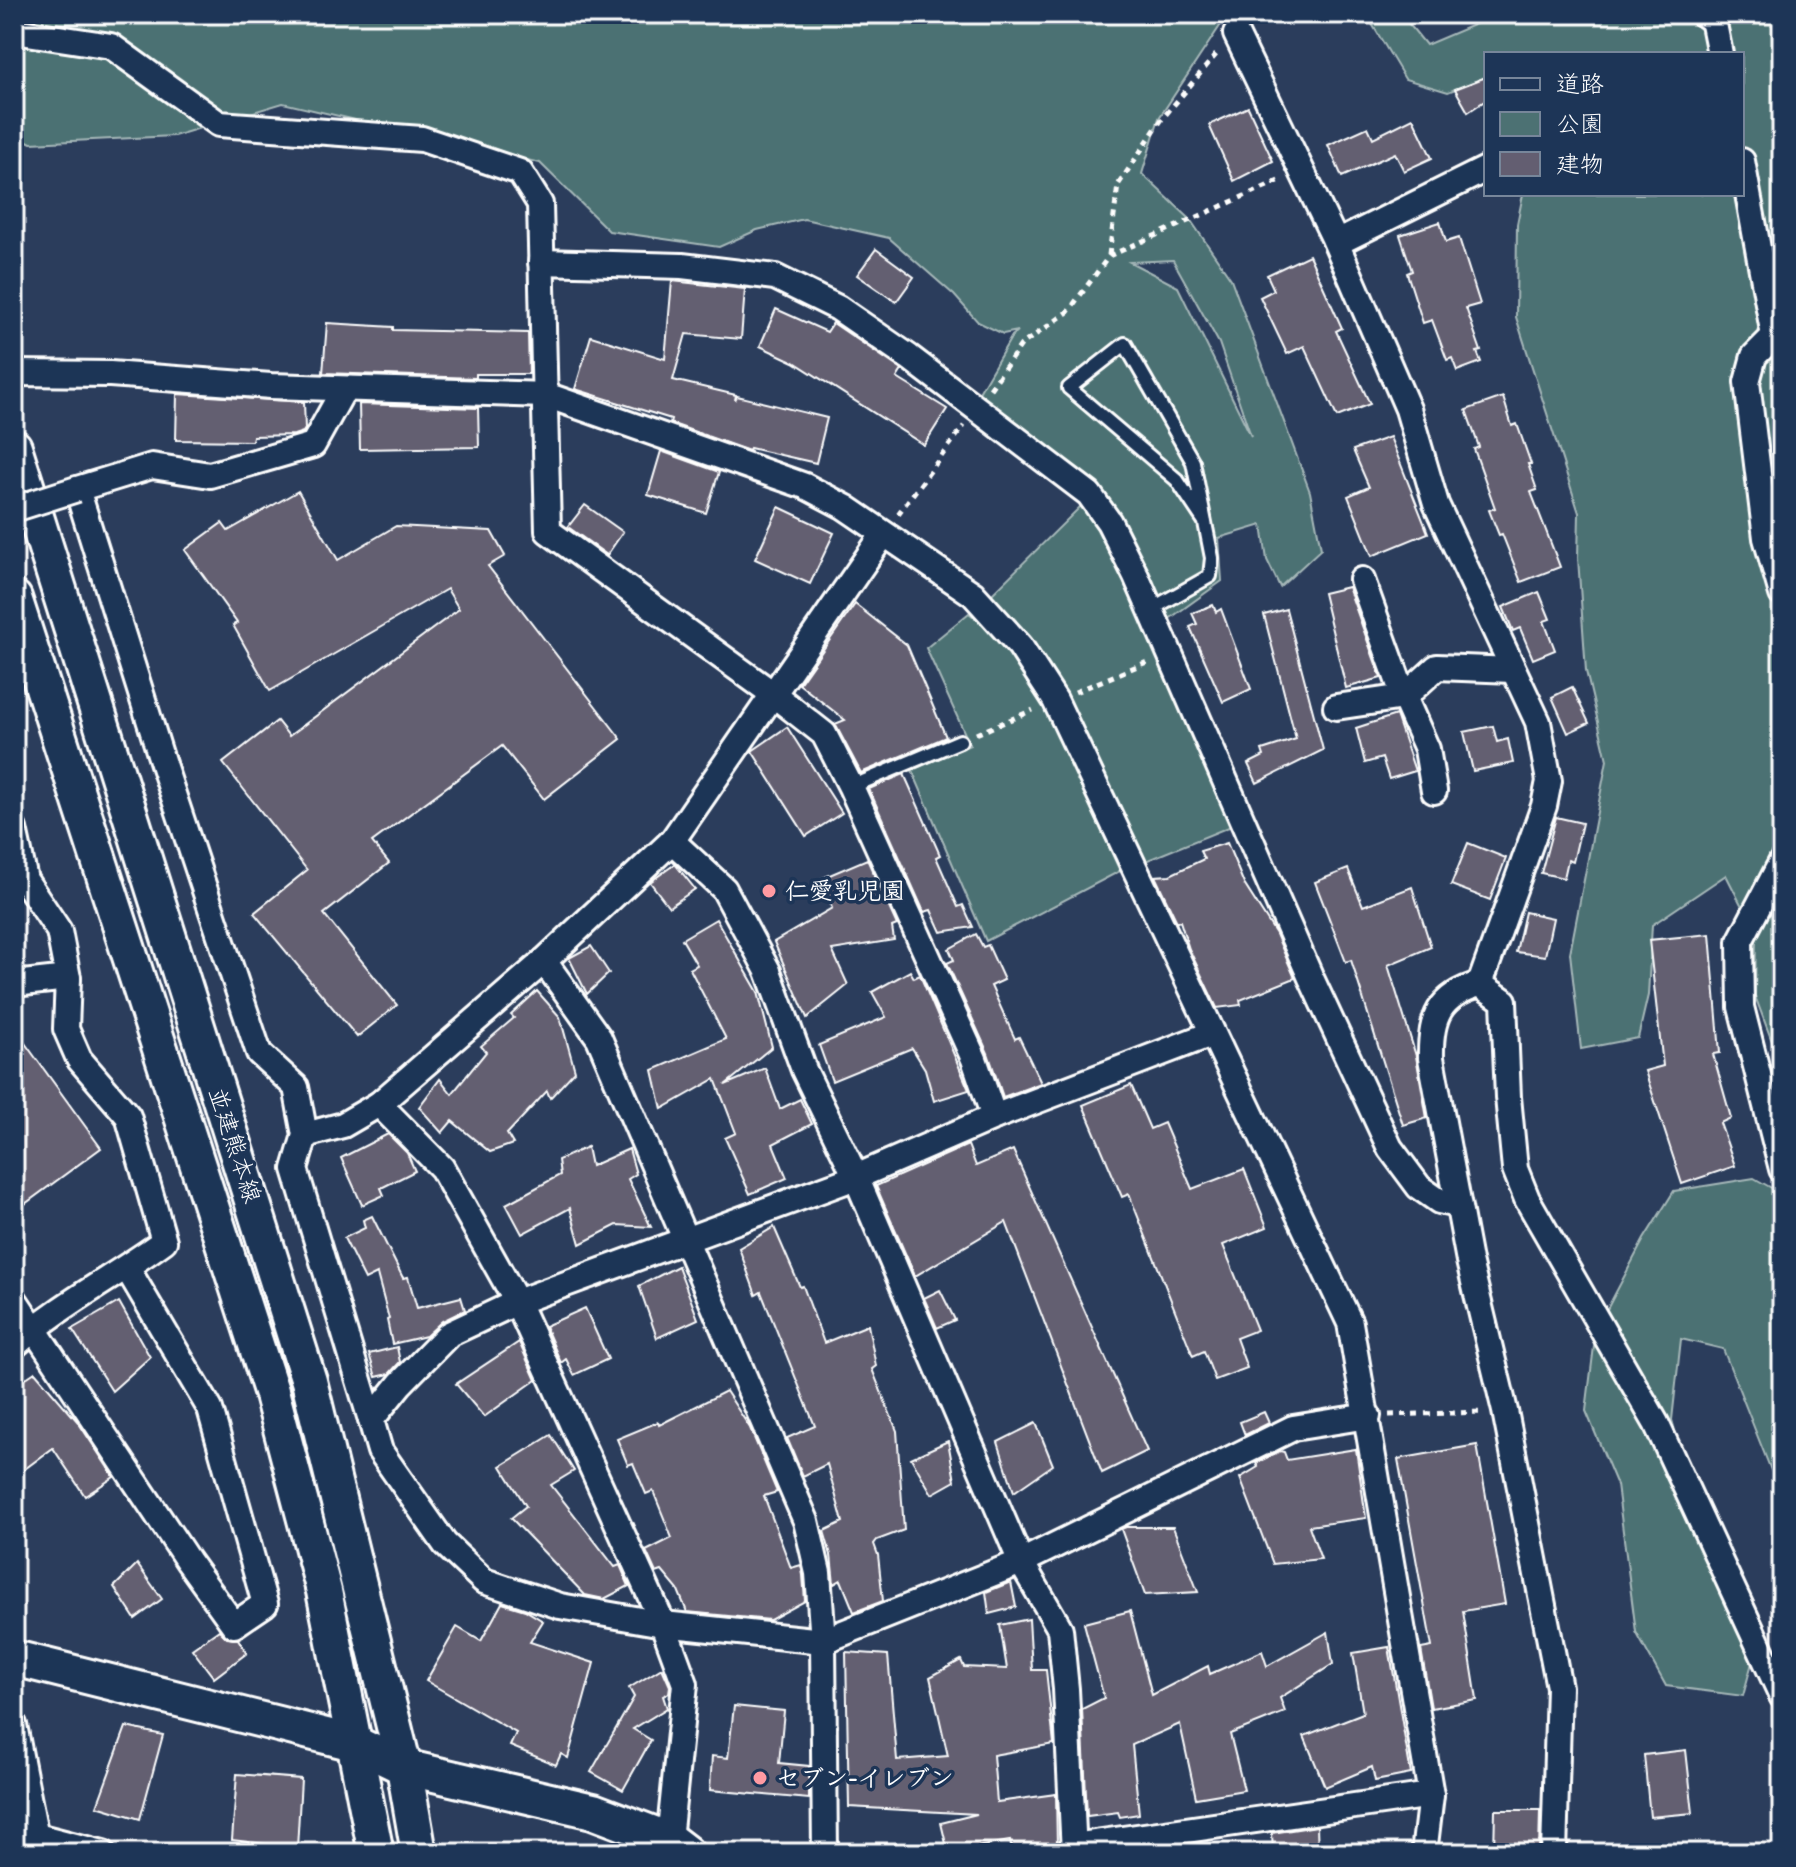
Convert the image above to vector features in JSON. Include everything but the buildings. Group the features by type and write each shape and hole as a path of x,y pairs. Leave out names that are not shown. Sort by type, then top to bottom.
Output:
{"main road":[{"name":"並建熊本線","path":"14,447 309,1381 404,1767 419,1853"},
{"name":"並建熊本線","path":"14,598 271,1391 324,1591 376,1853"},
{"path":"14,1658 354,1743 404,1767 593,1811 678,1847"}],"street":[{"path":"1714,22 1720,52"},
{"path":"14,31 111,46 219,124 422,139 520,172 540,204 548,531 824,734 974,1059 994,1117"},
{"path":"1236,34 1337,243 1408,409 1436,504 1538,722 1549,781 1544,806 1480,984"},
{"path":"1337,243 1484,170"},
{"path":"1744,171 1778,336 1754,356 1747,382 1766,538 1782,594"},
{"path":"541,262 682,266 775,277 838,308 909,357 1089,494 1109,522 1150,610 1311,978 1390,1148 1419,1187 1439,1201 1458,1205"},
{"path":"14,373 110,374 344,389 546,395 805,486 845,507 973,594 1020,646 1055,700 1350,1323 1431,1795 1424,1853"},
{"path":"14,509 152,466 210,475 313,445 344,389"},
{"path":"77,489 164,767 259,1053 296,1087 305,1135 295,1169 380,1451 445,1544 484,1581 560,1606 663,1624 823,1641 1021,1562 1293,1428 1368,1416"},
{"path":"305,1135 343,1125 379,1104 544,961 672,841 883,535"},
{"path":"1362,580 1404,697 1427,749 1434,791"},
{"path":"1336,707 1404,697 1437,667 1513,670"},
{"path":"14,829 25,880 59,931 68,978 66,1029 79,1059 128,1116 164,1241 33,1329 14,1346"},
{"path":"672,841 724,889 768,971 804,1070 856,1177 1021,1562 1060,1629 1074,1850 1431,1795"},
{"path":"1782,861 1740,941 1740,954 1741,1007 1782,1169"},
{"path":"544,961 599,1038 806,1521 818,1573 823,1641 825,1853"},
{"path":"14,984 68,978"},
{"path":"1480,984 1465,988 1441,1004 1430,1032 1431,1058 1469,1261 1505,1411 1559,1687 1554,1853"},
{"path":"1480,984 1504,1001 1515,1169 1527,1199 1656,1423 1782,1696"},
{"path":"371,1420 400,1384 449,1334 517,1302 856,1177 994,1117 1211,1034"},
{"path":"379,1104 442,1168 517,1302 663,1624 685,1684 678,1847"},
{"path":"14,1299 234,1625 265,1604 210,1409 127,1268"},
{"path":"14,1725 30,1839 103,1853"}],"lane":[{"path":"1693,14 1714,22"},
{"path":"1150,610 1210,576 1212,558 1205,522 1193,462 1125,344 1069,388 1177,480 1205,522"},
{"path":"851,787 960,741"}],"path":[{"path":"883,535 1021,345 1068,312 1109,256 1118,185 1162,119 1236,34"},
{"path":"1109,256 1302,171"},
{"path":"960,741 1169,653"},
{"path":"1368,1416 1505,1411"}],"green space":[{"path":"14,14 1228,14 1159,118 1142,174 1189,218 1231,279 1310,492 1321,549 1280,587 1267,560 1262,525 1219,538 1222,581 1165,622 1110,501 1085,475 977,396 1012,336 1018,331 1003,334 978,322 954,295 889,238 804,219 757,230 719,247 609,231 540,163 283,103 174,136 31,143 14,134","holes":["1173,260 1219,343 1251,436 1178,287 1130,262"]},
{"path":"1366,14 1401,14 1426,45 1478,23 1484,14 1782,14 1782,1068 1755,996 1756,934 1726,875 1652,925 1648,995 1638,1038 1581,1049 1570,953 1607,760 1586,671 1578,558 1579,513 1516,317 1517,224 1523,196 1744,196 1744,52 1484,52 1484,78 1448,92 1405,79"},
{"path":"1082,505 1100,530 1234,825 1143,862 1030,639 989,597"},
{"path":"969,613 1003,641 1027,676 1050,718 1120,871 986,941 912,770 970,745 926,648"},
{"path":"1754,1178 1782,1194 1782,1498 1723,1349 1681,1339 1672,1420 1694,1499 1754,1655 1743,1696 1666,1686 1636,1632 1617,1485 1586,1411 1596,1330 1644,1239 1674,1191"}],"place":[{"name":"仁愛乳児園","path":"769,891"},
{"name":"セブン-イレブン","path":"760,1778"}]}
